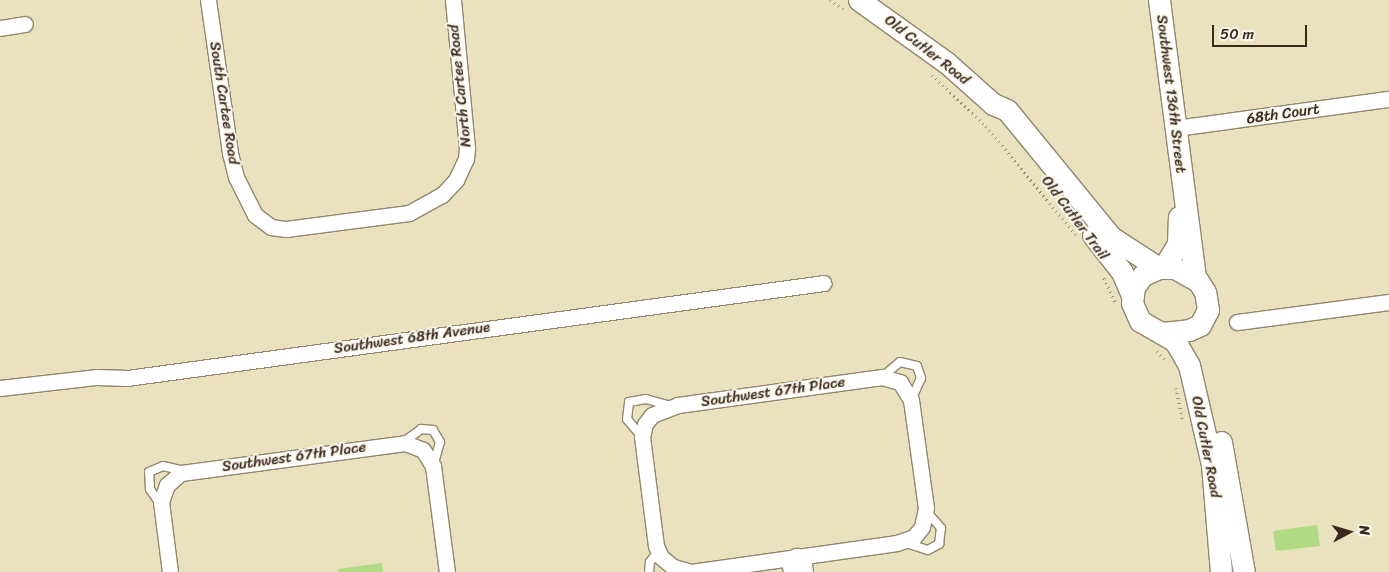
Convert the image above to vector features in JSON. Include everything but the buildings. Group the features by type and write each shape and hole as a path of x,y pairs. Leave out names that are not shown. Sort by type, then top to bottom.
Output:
{"main road":[{"name":"Southwest 136th Street","path":"1159,0 1182,188 1178,244 1162,268"},
{"name":"Old Cutler Road","path":"855,7 946,63 992,104 998,118 1116,264 1126,302 1140,321 1157,340 1175,341 1185,354 1196,391 1215,488 1221,572"},
{"path":"992,104 1007,110 1042,149 1111,238 1162,268"},
{"name":"Southwest 136th Street","path":"1182,188 1187,199 1195,278"},
{"path":"1126,302 1138,280 1162,268 1175,268 1195,278"},
{"name":"Old Cutler Road","path":"1195,278 1205,292 1208,304 1206,316 1200,325 1199,352 1224,456 1244,572"},
{"path":"1157,340 1200,325"}],"street":[{"name":"South Cartee Road","path":"208,0 230,153 249,204"},
{"name":"North Cartee Road","path":"249,204 263,222 286,229 409,213 442,195 462,170 467,148 453,0"},
{"path":"0,28 25,24"},
{"name":"68th Court","path":"1176,128 1389,99"},
{"name":"Southwest 68th Avenue","path":"0,388 97,376 127,378 824,283"},
{"path":"1237,322 1389,302"},
{"name":"Southwest 67th Place","path":"642,437 648,419 657,411 671,406 882,377 900,382 911,400"},
{"path":"642,437 662,557 688,572 903,542 919,533 926,511 911,400"},
{"name":"Southwest 67th Place","path":"162,506 167,485 189,472 402,443 423,450 433,466"},
{"path":"433,466 447,572"},
{"path":"162,506 170,572"},
{"path":"791,572 790,566 796,556"},
{"path":"796,556 804,564 805,572"}],"lane":[{"path":"882,377 900,362 917,366 920,382 911,400"},
{"path":"642,437 627,419 629,402 646,399 671,406"},
{"path":"402,443 416,431 433,430 440,442 433,466"},
{"path":"162,506 150,489 148,476 151,469 168,467 189,472"},
{"path":"903,542 928,550 939,544 941,528 926,511"},
{"path":"649,572 650,562 662,557"}],"path":[{"path":"830,0 855,7"},
{"name":"Old Cutler Trail","path":"925,68 986,126 1049,198 1080,240"},
{"name":"Old Cutler Trail","path":"1102,274 1126,302"},
{"path":"1157,340 1169,365"},
{"path":"1175,384 1179,408 1186,428"}],"green space":[{"path":"1317,525 1320,546 1276,551 1273,531"},
{"path":"382,563 383,572 338,572 338,569"}]}
